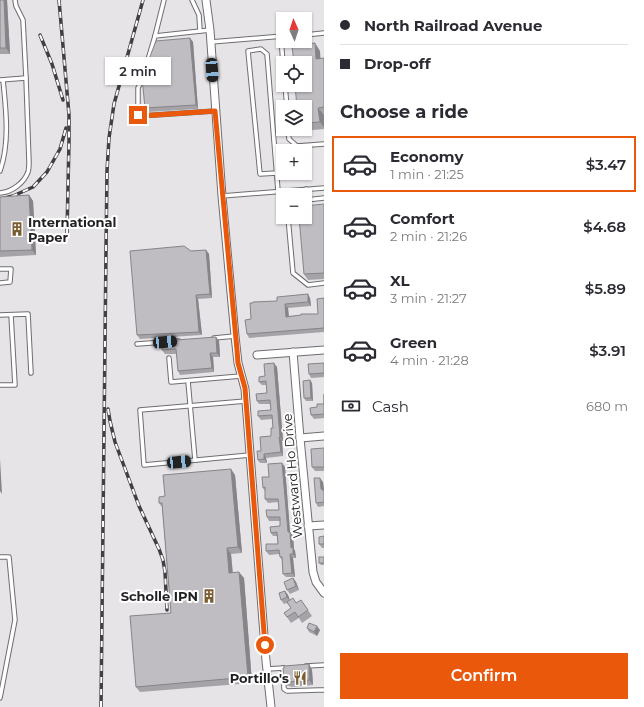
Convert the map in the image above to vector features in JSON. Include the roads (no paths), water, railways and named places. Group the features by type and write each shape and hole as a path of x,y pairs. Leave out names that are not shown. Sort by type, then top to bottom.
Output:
{"street":[{"path":"206,0 210,30 222,196 238,363 245,388 271,707"},
{"path":"257,355 324,350"},
{"name":"Westward Ho Drive","path":"294,352 312,572 316,582 324,593"},
{"path":"300,438 324,436"},
{"path":"308,526 324,525"}],"lane":[{"path":"0,193 11,190 25,178 28,171 29,162 23,20 16,6 15,0"},
{"path":"164,0 155,36 142,80 138,88 138,115 215,111"},
{"path":"192,0 199,15 200,31"},
{"path":"155,36 210,30"},
{"path":"312,34 324,33"},
{"path":"211,42 276,37"},
{"path":"261,49 267,54 277,172 260,174 248,51 261,49"},
{"path":"0,171 6,144 6,104 2,80 26,78"},
{"path":"289,136 289,139 297,146 324,144"},
{"path":"312,189 324,188"},
{"path":"222,196 276,191"},
{"path":"312,199 324,198"},
{"path":"289,224 293,273 308,285 324,283"},
{"path":"0,269 11,269 10,282 0,283"},
{"path":"0,385 15,385 11,314"},
{"path":"0,315 28,314 31,373"},
{"path":"213,338 236,336"},
{"path":"137,344 182,340"},
{"path":"169,358 171,382 242,376"},
{"path":"188,381 195,460"},
{"path":"246,401 140,410 144,465 250,455"},
{"path":"0,557 9,556 15,620 0,698"},
{"path":"304,666 324,665"},
{"path":"267,669 290,667"},
{"path":"283,668 284,689 287,692 323,690 324,685"}],"railway":[{"path":"59,0 69,115 67,233"},
{"path":"101,707 107,171 109,138 114,104 143,0"},
{"path":"40,35 52,64 63,100"},
{"path":"0,199 13,196 33,187 47,172 60,149 66,128"},
{"path":"108,409 115,442 139,506 163,560 167,610"}],"place":[{"name":"International Paper","path":"17,229"},
{"name":"Scholle IPN","path":"209,596"},
{"name":"Portillo's","path":"300,678"}]}
